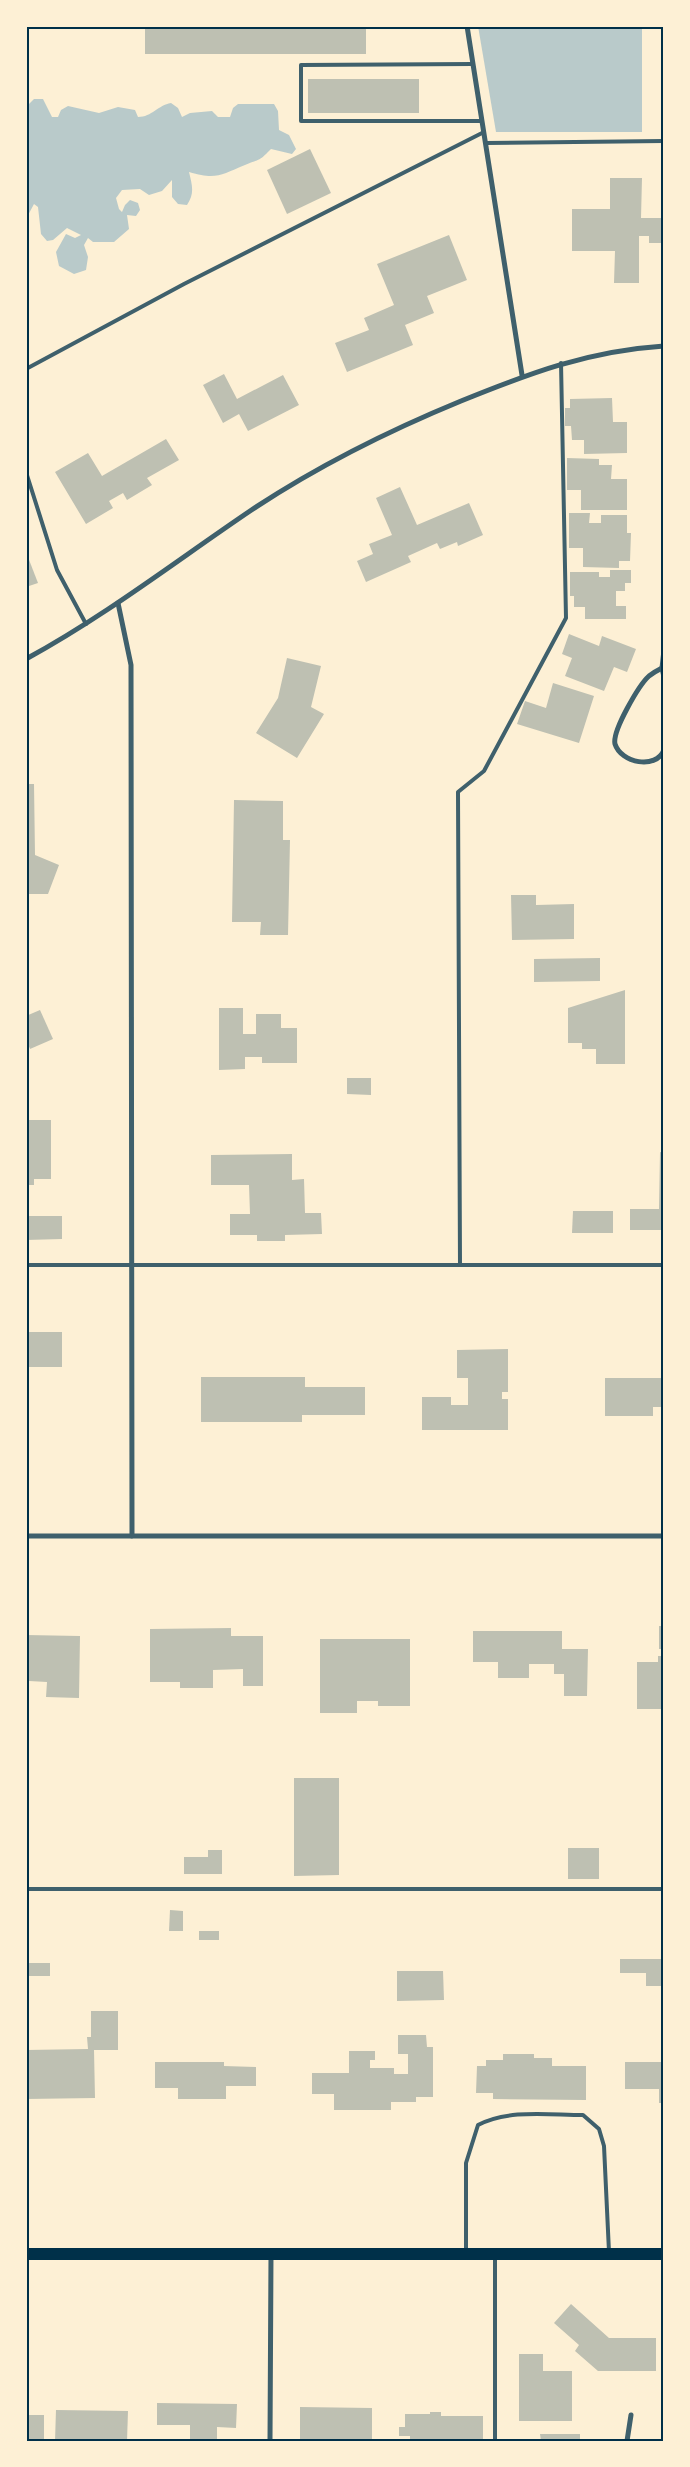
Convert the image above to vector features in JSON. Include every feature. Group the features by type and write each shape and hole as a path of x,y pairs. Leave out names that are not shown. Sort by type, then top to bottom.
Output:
{"main road":[{"path":"26,2254 664,2254"}],"street":[{"path":"467,26 522,375"},
{"path":"26,659 118,603 252,510 399,426 522,375 561,363 598,354 664,346"},
{"path":"118,603 132,665 132,1536"},
{"path":"664,650 662,668 664,677"},
{"path":"662,668 648,676 619,723 615,742 617,749 629,760 649,762 656,760 664,750"},
{"path":"26,1536 664,1536"},
{"path":"270,2441 271,2254"},
{"path":"627,2441 631,2415"}],"lane":[{"path":"473,64 302,65 302,121 482,121"},
{"path":"26,369 184,284 484,132"},
{"path":"486,143 664,141"},
{"path":"460,1264 458,792 484,771 566,618 561,363"},
{"path":"26,472 58,570 86,624"},
{"path":"26,1265 664,1264"},
{"path":"26,1889 664,1889"},
{"path":"466,2254 466,2162 478,2125 494,2117 583,2115 599,2129 604,2146 609,2254"},
{"path":"495,2255 495,2441"}],"shaded area":[{"path":"478,26 642,26 642,132 496,132"},
{"path":"34,99 43,99 52,117 58,117 61,110 68,106 99,113 118,107 135,110 138,117 171,103 178,108 182,117 190,113 212,111 218,117 230,117 233,108 238,104 274,104 278,111 279,130 289,135 296,149 292,154 271,149 260,159 218,175 206,176 189,172 192,193 187,205 178,204 172,197 172,180 162,191 149,195 140,189 122,190 116,198 119,209 122,212 130,200 138,203 140,210 136,216 127,215 129,229 114,242 93,242 88,238 84,245 88,257 86,270 74,274 59,266 56,252 66,234 75,238 81,235 67,228 53,240 47,241 41,234 38,207 34,204 26,219 26,107"}],"building":[{"path":"145,26 366,26 366,54 145,54"},
{"path":"308,79 419,79 419,113 308,113"},
{"path":"310,149 331,193 287,214 267,170"},
{"path":"610,178 642,178 641,218 664,218 664,243 649,243 649,236 639,236 639,283 614,283 615,251 572,251 572,209 610,209"},
{"path":"449,235 467,280 427,296 434,313 405,325 413,345 347,372 335,343 369,330 364,318 394,305 377,264"},
{"path":"224,374 237,399 283,375 299,405 248,431 239,414 223,423 203,385"},
{"path":"612,398 613,422 627,422 627,453 584,454 584,440 572,440 571,426 565,426 565,408 570,408 570,399"},
{"path":"166,439 179,460 147,478 152,485 127,500 123,493 109,501 113,508 86,524 55,472 88,453 102,476"},
{"path":"567,458 599,459 599,465 612,465 611,479 627,479 627,510 581,510 581,490 567,490"},
{"path":"400,487 417,525 469,503 483,535 458,546 457,542 440,549 437,543 408,556 411,562 366,582 357,561 373,554 369,544 392,535 376,498"},
{"path":"569,513 590,513 589,523 601,523 601,515 627,515 627,533 631,533 630,561 619,561 619,568 583,567 583,548 569,548"},
{"path":"26,552 38,583 26,587"},
{"path":"610,570 631,570 631,583 625,583 625,591 616,591 616,606 626,606 626,619 585,619 585,607 574,607 574,596 570,596 570,572 599,572 599,577 610,577"},
{"path":"569,634 599,646 602,636 636,649 627,672 614,667 604,691 565,676 572,658 562,654"},
{"path":"287,658 321,666 311,707 324,714 297,758 256,733 278,698"},
{"path":"553,683 594,696 579,743 517,724 525,701 546,708"},
{"path":"26,784 34,784 35,855 59,865 48,894 26,894"},
{"path":"234,800 283,801 283,840 290,840 288,935 260,935 261,922 232,922"},
{"path":"511,895 536,895 536,905 574,904 574,939 512,940"},
{"path":"600,958 600,981 534,982 534,959"},
{"path":"625,990 625,1064 596,1064 596,1049 582,1049 582,1043 568,1043 568,1008"},
{"path":"219,1008 243,1008 243,1034 256,1034 256,1014 281,1014 281,1028 297,1028 297,1063 262,1063 262,1057 245,1057 245,1069 219,1070"},
{"path":"40,1010 53,1039 30,1049 26,1039 26,1016"},
{"path":"347,1078 371,1078 371,1095 347,1094"},
{"path":"26,1120 51,1120 51,1179 34,1179 34,1185 26,1185"},
{"path":"660,1152 664,1153 664,1230 630,1230 630,1209 659,1209"},
{"path":"292,1154 292,1180 304,1179 305,1213 321,1213 322,1234 285,1235 285,1241 257,1241 257,1235 230,1235 230,1214 250,1214 249,1185 211,1185 211,1155"},
{"path":"573,1211 613,1211 613,1233 572,1233"},
{"path":"26,1216 62,1216 62,1239 26,1240"},
{"path":"26,1332 62,1332 62,1367 26,1367"},
{"path":"508,1349 508,1392 502,1392 502,1399 508,1399 508,1430 422,1430 422,1397 451,1397 451,1405 468,1405 468,1378 457,1378 457,1350"},
{"path":"201,1377 305,1377 305,1387 365,1387 365,1415 302,1415 302,1422 201,1422"},
{"path":"605,1378 664,1378 664,1407 653,1407 653,1416 605,1416"},
{"path":"659,1626 664,1626 664,1649 659,1649"},
{"path":"231,1628 231,1636 263,1636 263,1686 243,1686 243,1669 213,1670 213,1688 180,1688 180,1682 150,1682 150,1629"},
{"path":"473,1631 562,1631 562,1649 588,1649 587,1696 564,1696 564,1674 554,1674 554,1664 529,1664 529,1678 498,1678 498,1662 473,1662"},
{"path":"26,1635 80,1636 79,1698 46,1697 47,1682 29,1681 29,1671 26,1671"},
{"path":"320,1639 410,1639 410,1706 378,1706 378,1701 357,1701 357,1713 320,1713"},
{"path":"658,1656 664,1656 664,1709 637,1709 637,1662 658,1662"},
{"path":"294,1778 339,1778 339,1875 294,1876"},
{"path":"568,1848 599,1848 599,1879 568,1879"},
{"path":"208,1850 222,1850 222,1874 184,1874 184,1857 208,1857"},
{"path":"170,1910 183,1911 183,1931 169,1931"},
{"path":"199,1931 219,1931 219,1940 199,1940"},
{"path":"620,1959 664,1959 664,1986 646,1986 646,1973 620,1973"},
{"path":"26,1963 50,1963 50,1976 26,1976"},
{"path":"397,1971 443,1971 444,2000 397,2001"},
{"path":"91,2011 118,2011 118,2050 94,2050 95,2098 26,2099 26,2050 88,2049 87,2037 91,2037"},
{"path":"398,2035 426,2035 427,2047 433,2047 433,2097 416,2097 416,2102 391,2102 391,2110 334,2110 334,2094 312,2094 312,2073 349,2073 349,2051 375,2051 375,2060 370,2060 370,2068 394,2068 394,2074 408,2074 408,2054 398,2054"},
{"path":"503,2054 534,2054 534,2058 552,2058 552,2066 586,2066 586,2100 493,2099 493,2093 476,2093 477,2066 486,2066 486,2060 503,2060"},
{"path":"155,2062 224,2062 224,2066 256,2067 256,2086 226,2086 226,2099 178,2099 178,2088 155,2088"},
{"path":"625,2062 664,2062 664,2103 659,2103 659,2089 625,2089"},
{"path":"571,2304 609,2338 656,2338 656,2371 598,2371 575,2351 579,2345 554,2323"},
{"path":"519,2354 543,2354 543,2371 572,2371 572,2421 519,2421"},
{"path":"157,2403 237,2404 236,2428 217,2427 217,2441 190,2441 190,2425 157,2425"},
{"path":"300,2407 372,2408 372,2441 300,2441"},
{"path":"56,2410 128,2411 127,2441 55,2441"},
{"path":"430,2412 441,2412 441,2416 483,2416 483,2440 410,2441 410,2436 399,2436 399,2427 405,2427 405,2414 430,2414"},
{"path":"26,2415 44,2415 44,2441 26,2441"},
{"path":"540,2434 580,2434 580,2441 541,2441"}]}
